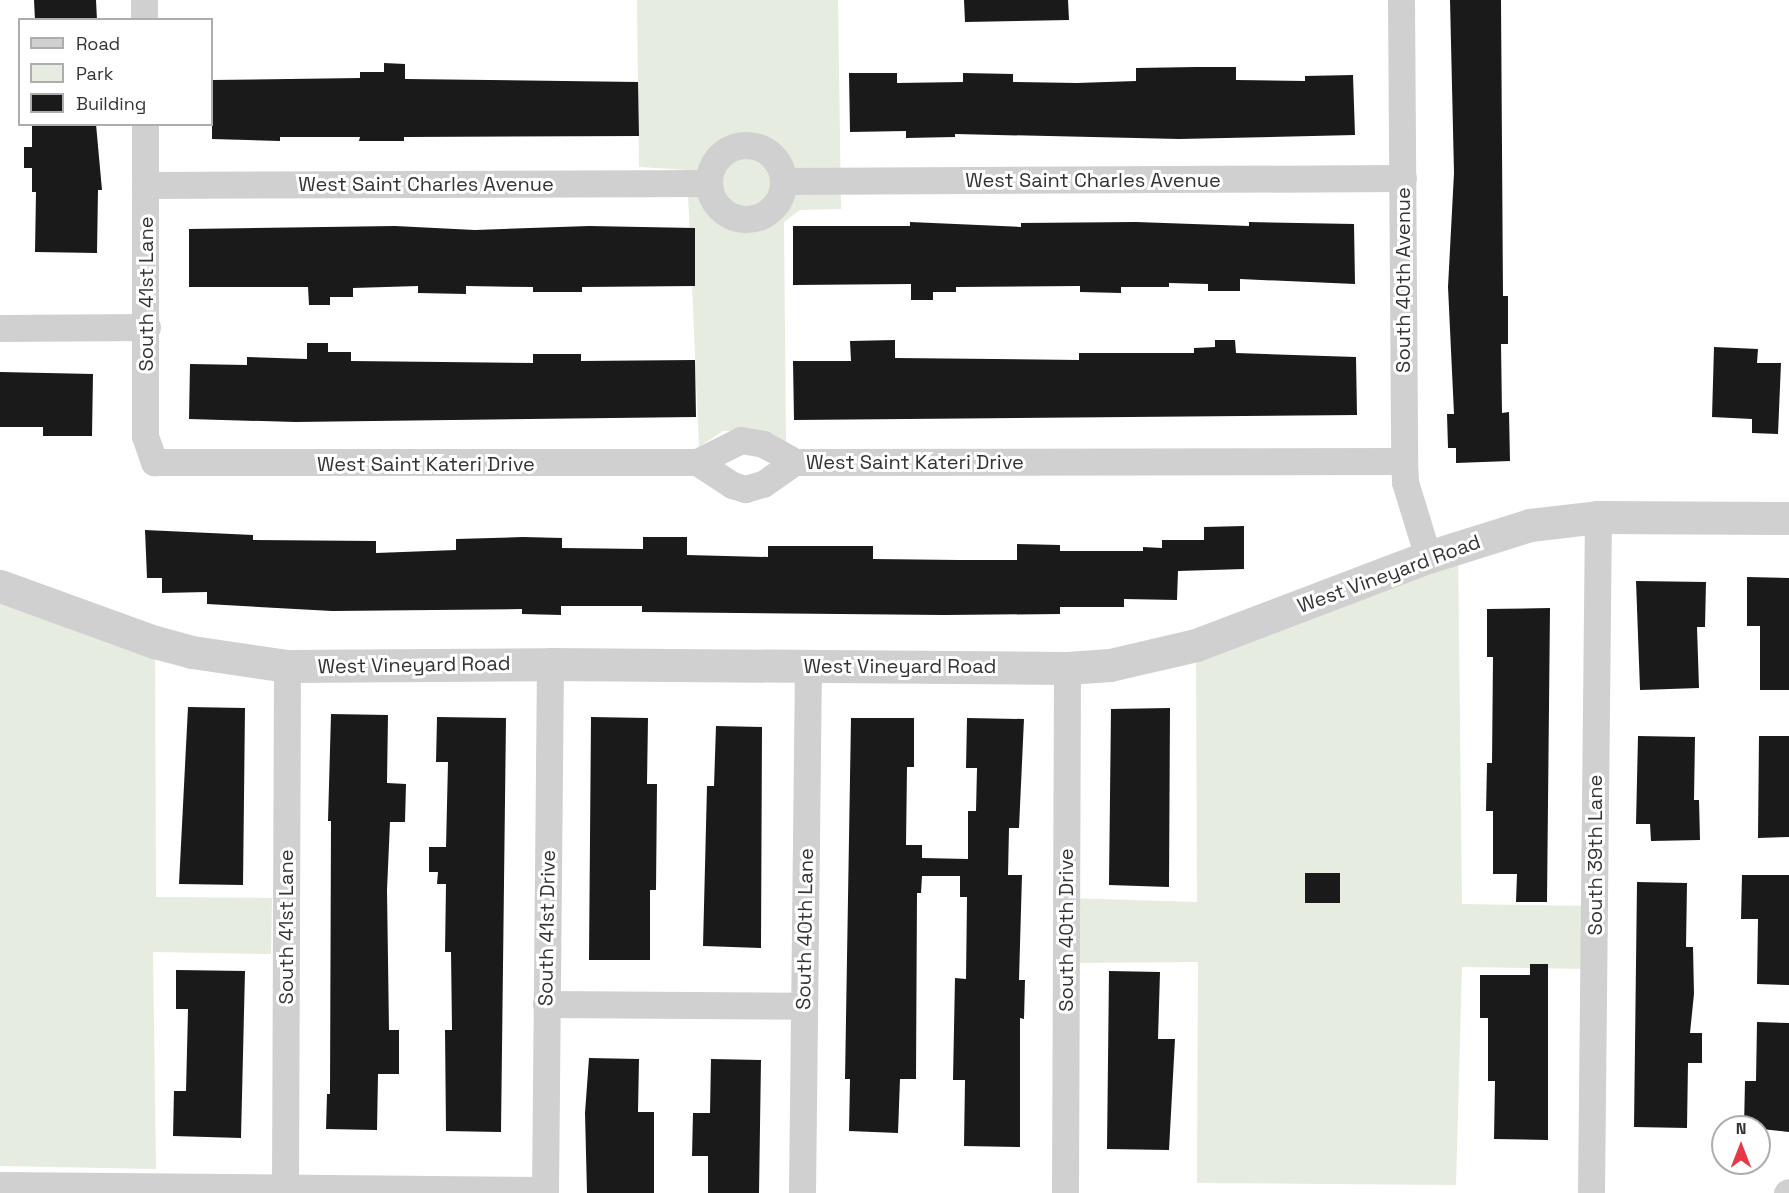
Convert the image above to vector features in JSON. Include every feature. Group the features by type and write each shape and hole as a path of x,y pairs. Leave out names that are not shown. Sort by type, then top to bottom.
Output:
{"street":[{"path":"144,0 144,18"},
{"name":"South 40th Avenue","path":"1401,0 1404,461 1406,482 1428,557"},
{"name":"South 41st Lane","path":"144,126 147,327 145,436 154,462"},
{"path":"745,144 764,149 778,163 784,181 779,200 765,214 746,219 728,215 713,201 708,183 713,164 726,150 745,144"},
{"name":"West Saint Charles Avenue","path":"784,181 1403,178"},
{"name":"West Saint Charles Avenue","path":"145,185 708,183"},
{"path":"0,328 147,327"},
{"path":"697,462 741,440 763,444 795,462"},
{"name":"West Saint Kateri Drive","path":"154,462 697,462 742,489 758,486 795,462 1404,461"},
{"name":"West Vineyard Road","path":"0,585 155,642 192,652 287,666 550,664 1067,668 1110,665 1196,645 1428,557 1530,525 1598,517 1789,518"},
{"name":"South 39th Lane","path":"1592,1193 1598,517"},
{"name":"South 41st Drive","path":"545,1191 550,664"},
{"name":"South 40th Lane","path":"802,1193 808,665"},
{"name":"South 41st Lane","path":"285,1188 287,666"},
{"name":"South 40th Drive","path":"1065,1193 1067,668"},
{"path":"546,1004 804,1006"},
{"path":"5,1188 545,1191"}],"green space":[{"path":"637,0 838,0 841,209 800,210 784,222 786,448 752,431 723,431 699,447 687,170 639,167"},
{"path":"1458,547 1462,904 1595,906 1595,969 1462,967 1456,1185 1197,1183 1198,962 1066,963 1066,898 1197,902 1196,645"},
{"path":"0,586 155,642 156,897 272,898 271,954 153,952 156,1169 0,1166"}],"building":[{"path":"34,0 96,0 97,18 35,18"},
{"path":"964,0 1068,0 1069,20 965,22"},
{"path":"1450,0 1501,0 1503,296 1508,296 1508,344 1501,344 1502,413 1509,412 1510,461 1456,463 1456,448 1448,448 1447,414 1454,414 1448,287 1454,173"},
{"path":"384,63 405,64 405,79 638,82 639,136 404,137 404,141 359,141 360,137 280,137 280,141 212,139 213,80 360,78 360,72 384,72"},
{"path":"1236,67 1236,80 1305,81 1305,76 1353,75 1355,135 1179,139 955,134 955,137 906,138 906,131 850,132 849,73 897,73 897,83 963,82 963,73 1013,74 1013,82 1077,83 1136,81 1136,68"},
{"path":"32,126 96,126 102,190 98,190 97,253 35,252 36,192 32,192 32,168 24,168 24,147 32,147"},
{"path":"910,222 1021,227 1021,223 1136,222 1249,226 1249,222 1354,224 1355,284 1240,279 1240,291 1208,291 1208,284 1169,283 1169,287 1121,287 1121,293 1080,292 1080,286 956,287 956,292 933,292 933,300 911,300 911,284 793,285 793,226 910,226"},
{"path":"395,226 475,230 589,226 695,228 695,286 582,287 582,292 533,292 533,287 466,286 466,294 418,293 418,286 353,288 353,297 330,297 330,305 309,305 308,287 189,287 189,229"},
{"path":"895,340 895,358 1079,360 1079,353 1194,353 1194,348 1215,347 1215,340 1235,340 1236,353 1356,357 1357,415 794,420 793,361 851,361 850,341"},
{"path":"307,343 328,343 328,352 351,352 351,361 533,363 533,354 581,354 581,361 695,360 696,417 295,422 189,419 190,364 247,365 247,357 307,359"},
{"path":"1714,347 1758,349 1757,363 1781,363 1778,434 1752,433 1752,419 1712,417"},
{"path":"0,372 93,374 92,436 43,436 43,427 0,427"},
{"path":"1244,526 1244,569 1178,571 1177,600 1124,599 1124,607 1060,607 1060,614 944,615 642,612 642,606 561,606 561,615 522,614 522,609 332,611 207,604 207,592 162,593 162,578 147,578 145,530 253,535 253,540 376,541 376,553 456,550 456,539 562,538 562,548 643,549 643,537 687,537 687,555 768,557 768,546 873,546 873,559 1017,560 1017,544 1060,545 1060,551 1143,551 1143,547 1162,548 1162,540 1204,540 1204,527"},
{"path":"1747,577 1789,578 1789,690 1760,690 1760,626 1747,626"},
{"path":"1636,581 1706,582 1705,627 1697,627 1699,688 1640,690"},
{"path":"1550,608 1547,902 1516,902 1517,874 1493,874 1493,811 1486,811 1487,763 1492,763 1493,657 1487,657 1487,609"},
{"path":"188,707 245,708 243,885 179,884"},
{"path":"1170,708 1169,887 1109,885 1111,709"},
{"path":"331,714 388,715 387,783 406,784 405,822 390,822 387,890 389,1030 399,1030 399,1074 378,1074 377,1130 326,1129 327,1094 330,1094 331,821 328,821"},
{"path":"437,717 506,718 501,1132 446,1131 445,1030 452,1030 451,952 445,952 446,884 437,884 438,872 429,872 429,847 446,847 448,762 436,762"},
{"path":"591,717 648,718 647,784 657,784 656,890 650,890 650,960 589,960"},
{"path":"851,718 914,718 914,767 907,767 906,845 922,845 922,858 968,859 968,811 976,811 977,768 966,768 967,718 1024,719 1019,828 1009,828 1008,875 1022,875 1019,980 1025,980 1024,1019 1020,1018 1020,1147 964,1146 965,1080 953,1080 955,978 966,979 967,897 960,897 960,876 922,876 921,893 917,893 916,1079 900,1079 898,1133 849,1131 850,1079 845,1079"},
{"path":"716,726 762,727 761,948 703,946 707,786 714,786"},
{"path":"1638,736 1695,737 1694,800 1699,800 1700,840 1651,841 1650,824 1636,824"},
{"path":"1759,736 1789,736 1789,837 1758,838"},
{"path":"1305,873 1340,873 1340,903 1305,903"},
{"path":"1742,875 1789,875 1789,985 1757,984 1758,919 1741,919"},
{"path":"1637,882 1687,883 1686,947 1693,947 1694,994 1690,1033 1702,1033 1702,1063 1688,1063 1687,1128 1634,1127"},
{"path":"1530,964 1548,964 1548,1140 1494,1139 1495,1081 1488,1081 1488,1018 1480,1018 1480,975 1530,975"},
{"path":"176,970 245,971 241,1138 173,1136 174,1091 186,1091 188,1009 176,1009"},
{"path":"1109,971 1160,972 1158,1039 1175,1039 1169,1150 1107,1149"},
{"path":"1757,1022 1789,1023 1789,1132 1771,1130 1771,1115 1744,1115 1745,1081 1756,1081"},
{"path":"589,1058 639,1059 638,1112 654,1112 654,1193 587,1193 585,1113"},
{"path":"711,1059 761,1060 759,1193 708,1193 708,1156 692,1156 693,1113 710,1113"}]}
